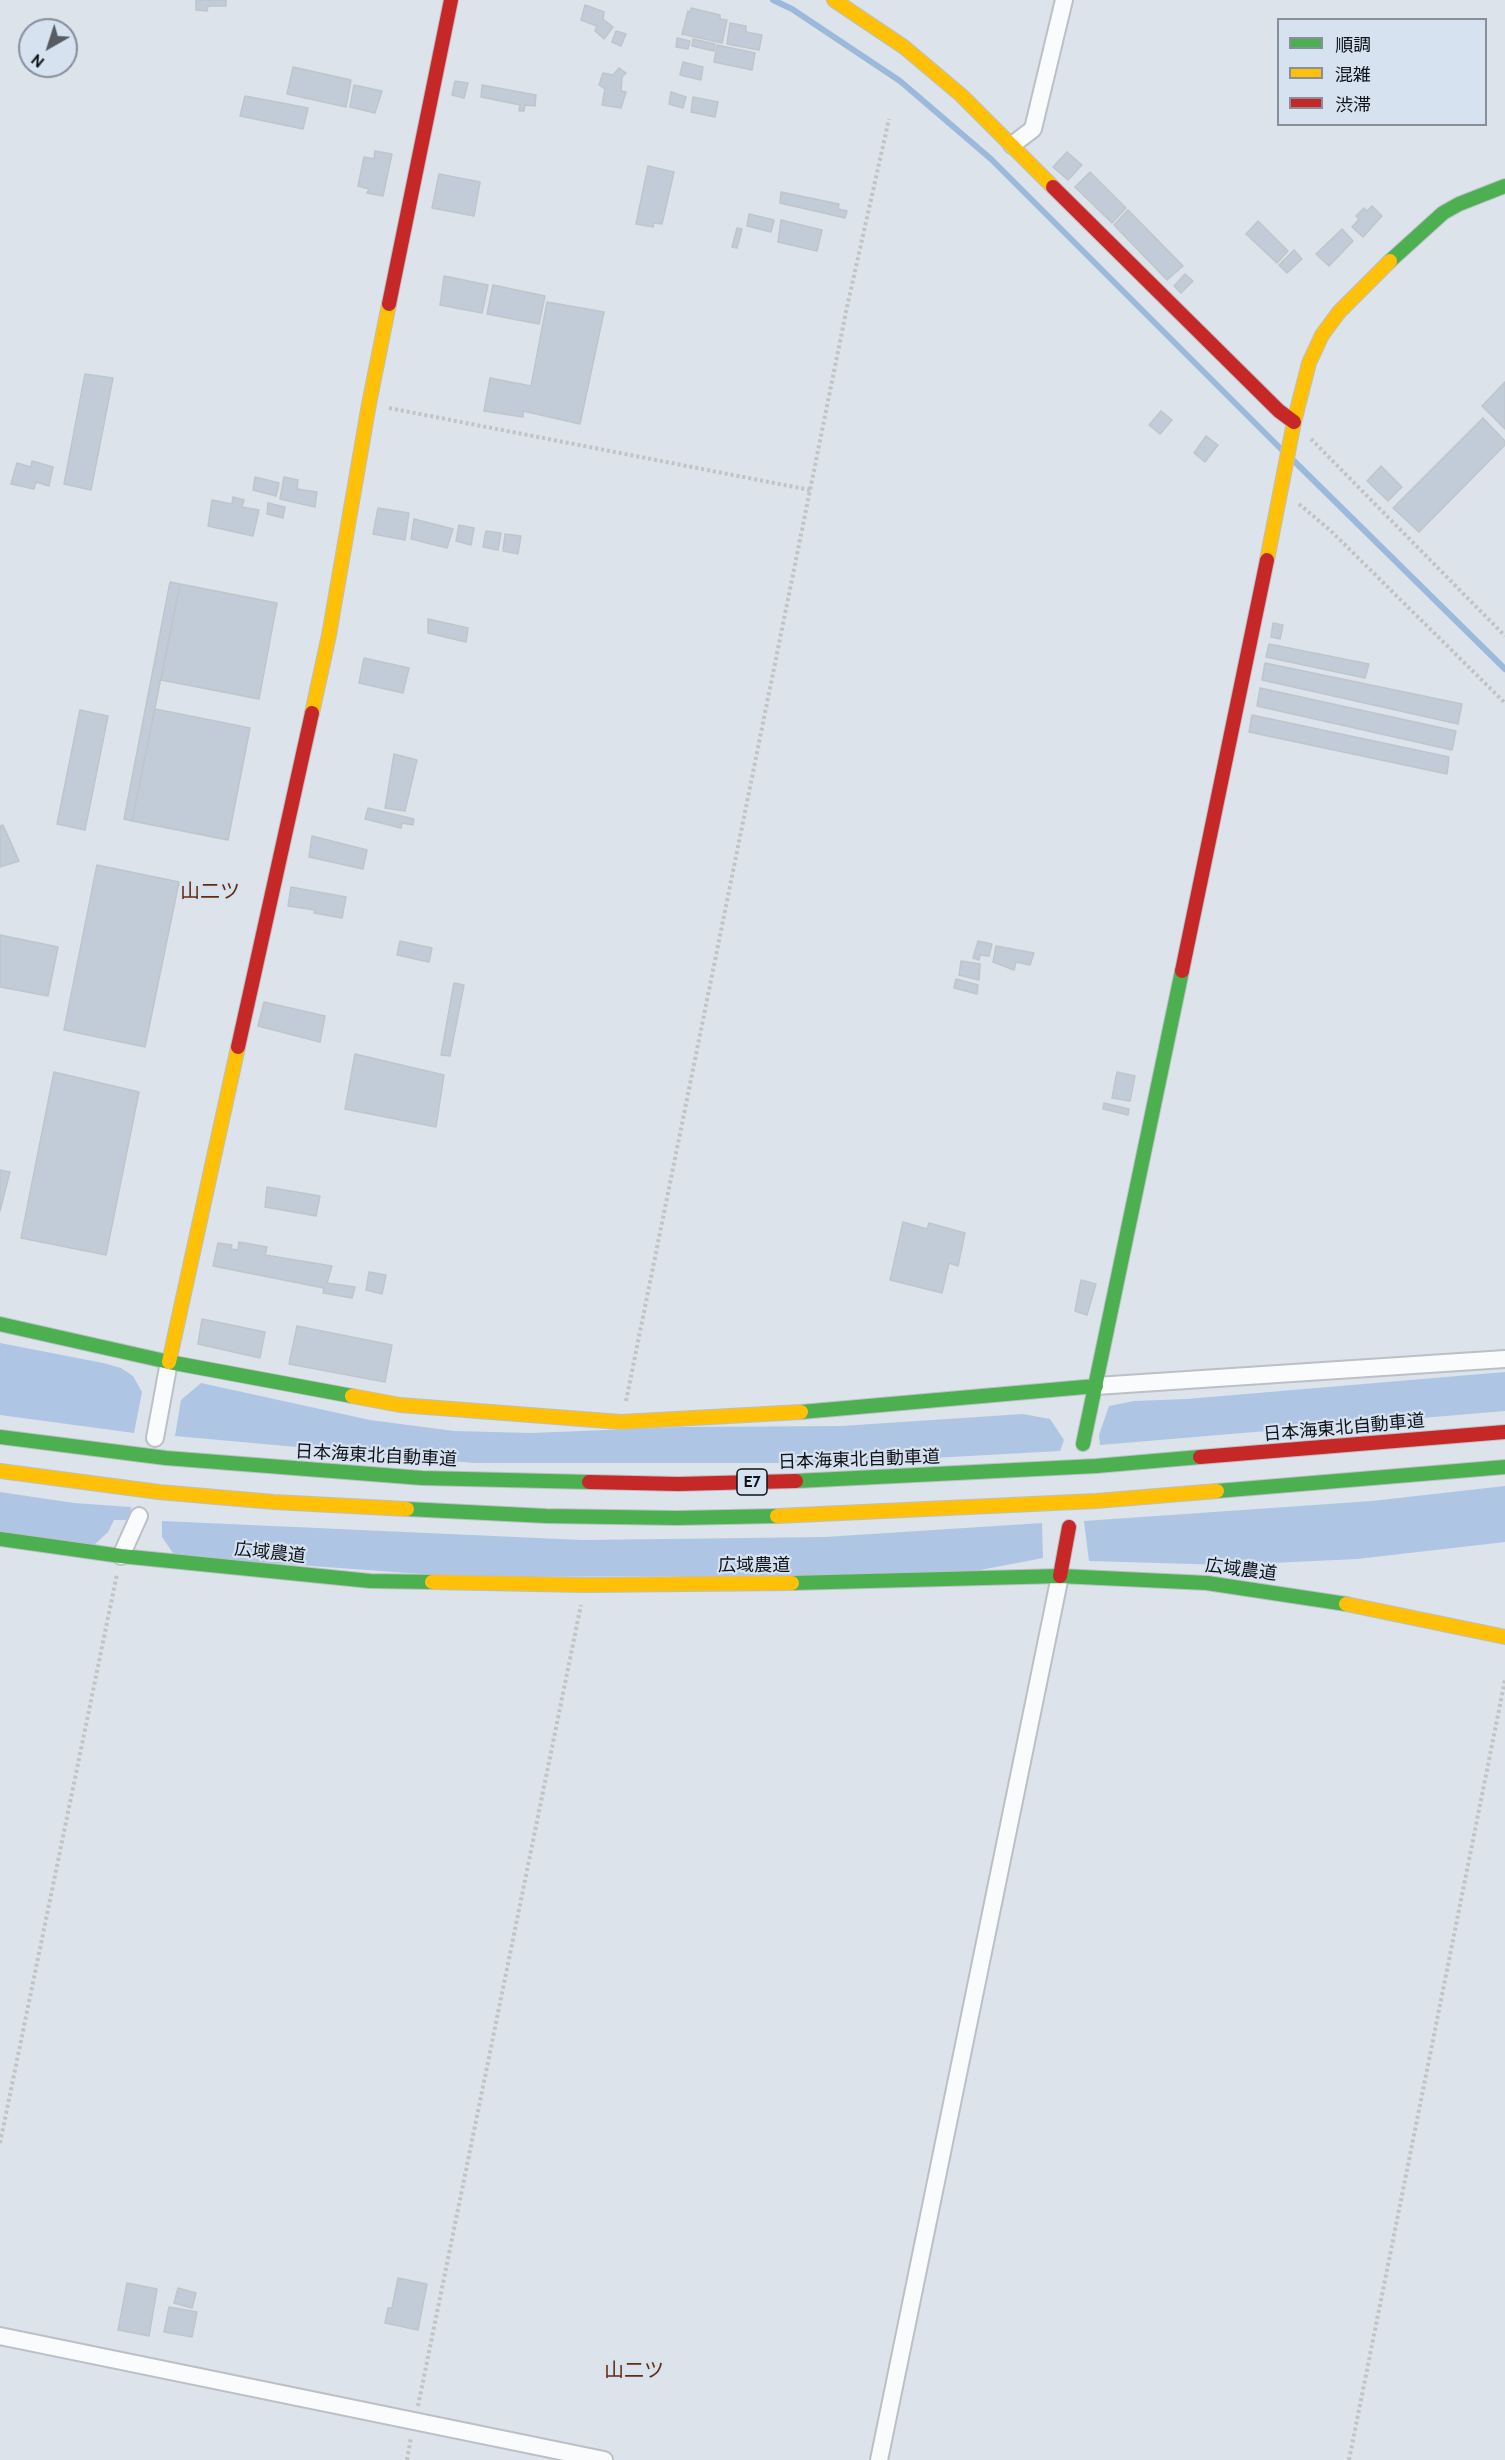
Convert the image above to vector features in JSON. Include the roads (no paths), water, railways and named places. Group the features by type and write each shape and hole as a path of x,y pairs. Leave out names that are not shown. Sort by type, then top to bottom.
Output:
{"main road":[{"path":"169,1362 329,635 369,404 451,0"},
{"path":"834,0 904,47 961,95 1279,411 1293,422"},
{"path":"1083,1444 1283,484 1293,422 1309,363 1322,335 1340,312 1400,251 1443,213 1481,194 1505,186"},
{"path":"0,1324 169,1362 400,1405 621,1422 846,1409 1096,1386"},
{"name":"日本海東北自動車道","path":"0,1437 166,1458 399,1476 678,1484 844,1480 1085,1467 1505,1432"},
{"name":"E7","path":"0,1471 159,1492 274,1502 510,1515 677,1518 842,1514 1085,1502 1505,1467"},
{"path":"1060,1576 1069,1527"},
{"name":"広域農道","path":"0,1539 121,1556 370,1581 585,1585 816,1583 1060,1576 1207,1583 1348,1604 1505,1637"}],"street":[{"path":"1012,145 1034,129 1065,0"},
{"path":"1096,1386 1505,1359"},
{"path":"155,1438 169,1362"},
{"path":"121,1556 139,1516"},
{"path":"879,2460 1060,1576"},
{"path":"0,2336 604,2460"}],"waterway":[{"path":"773,0 792,9 900,81 991,159 1282,450"},
{"path":"1294,461 1505,669"}],"district":[{"name":"山二ツ","path":"210,892"},
{"name":"山二ツ","path":"634,2371"}]}
